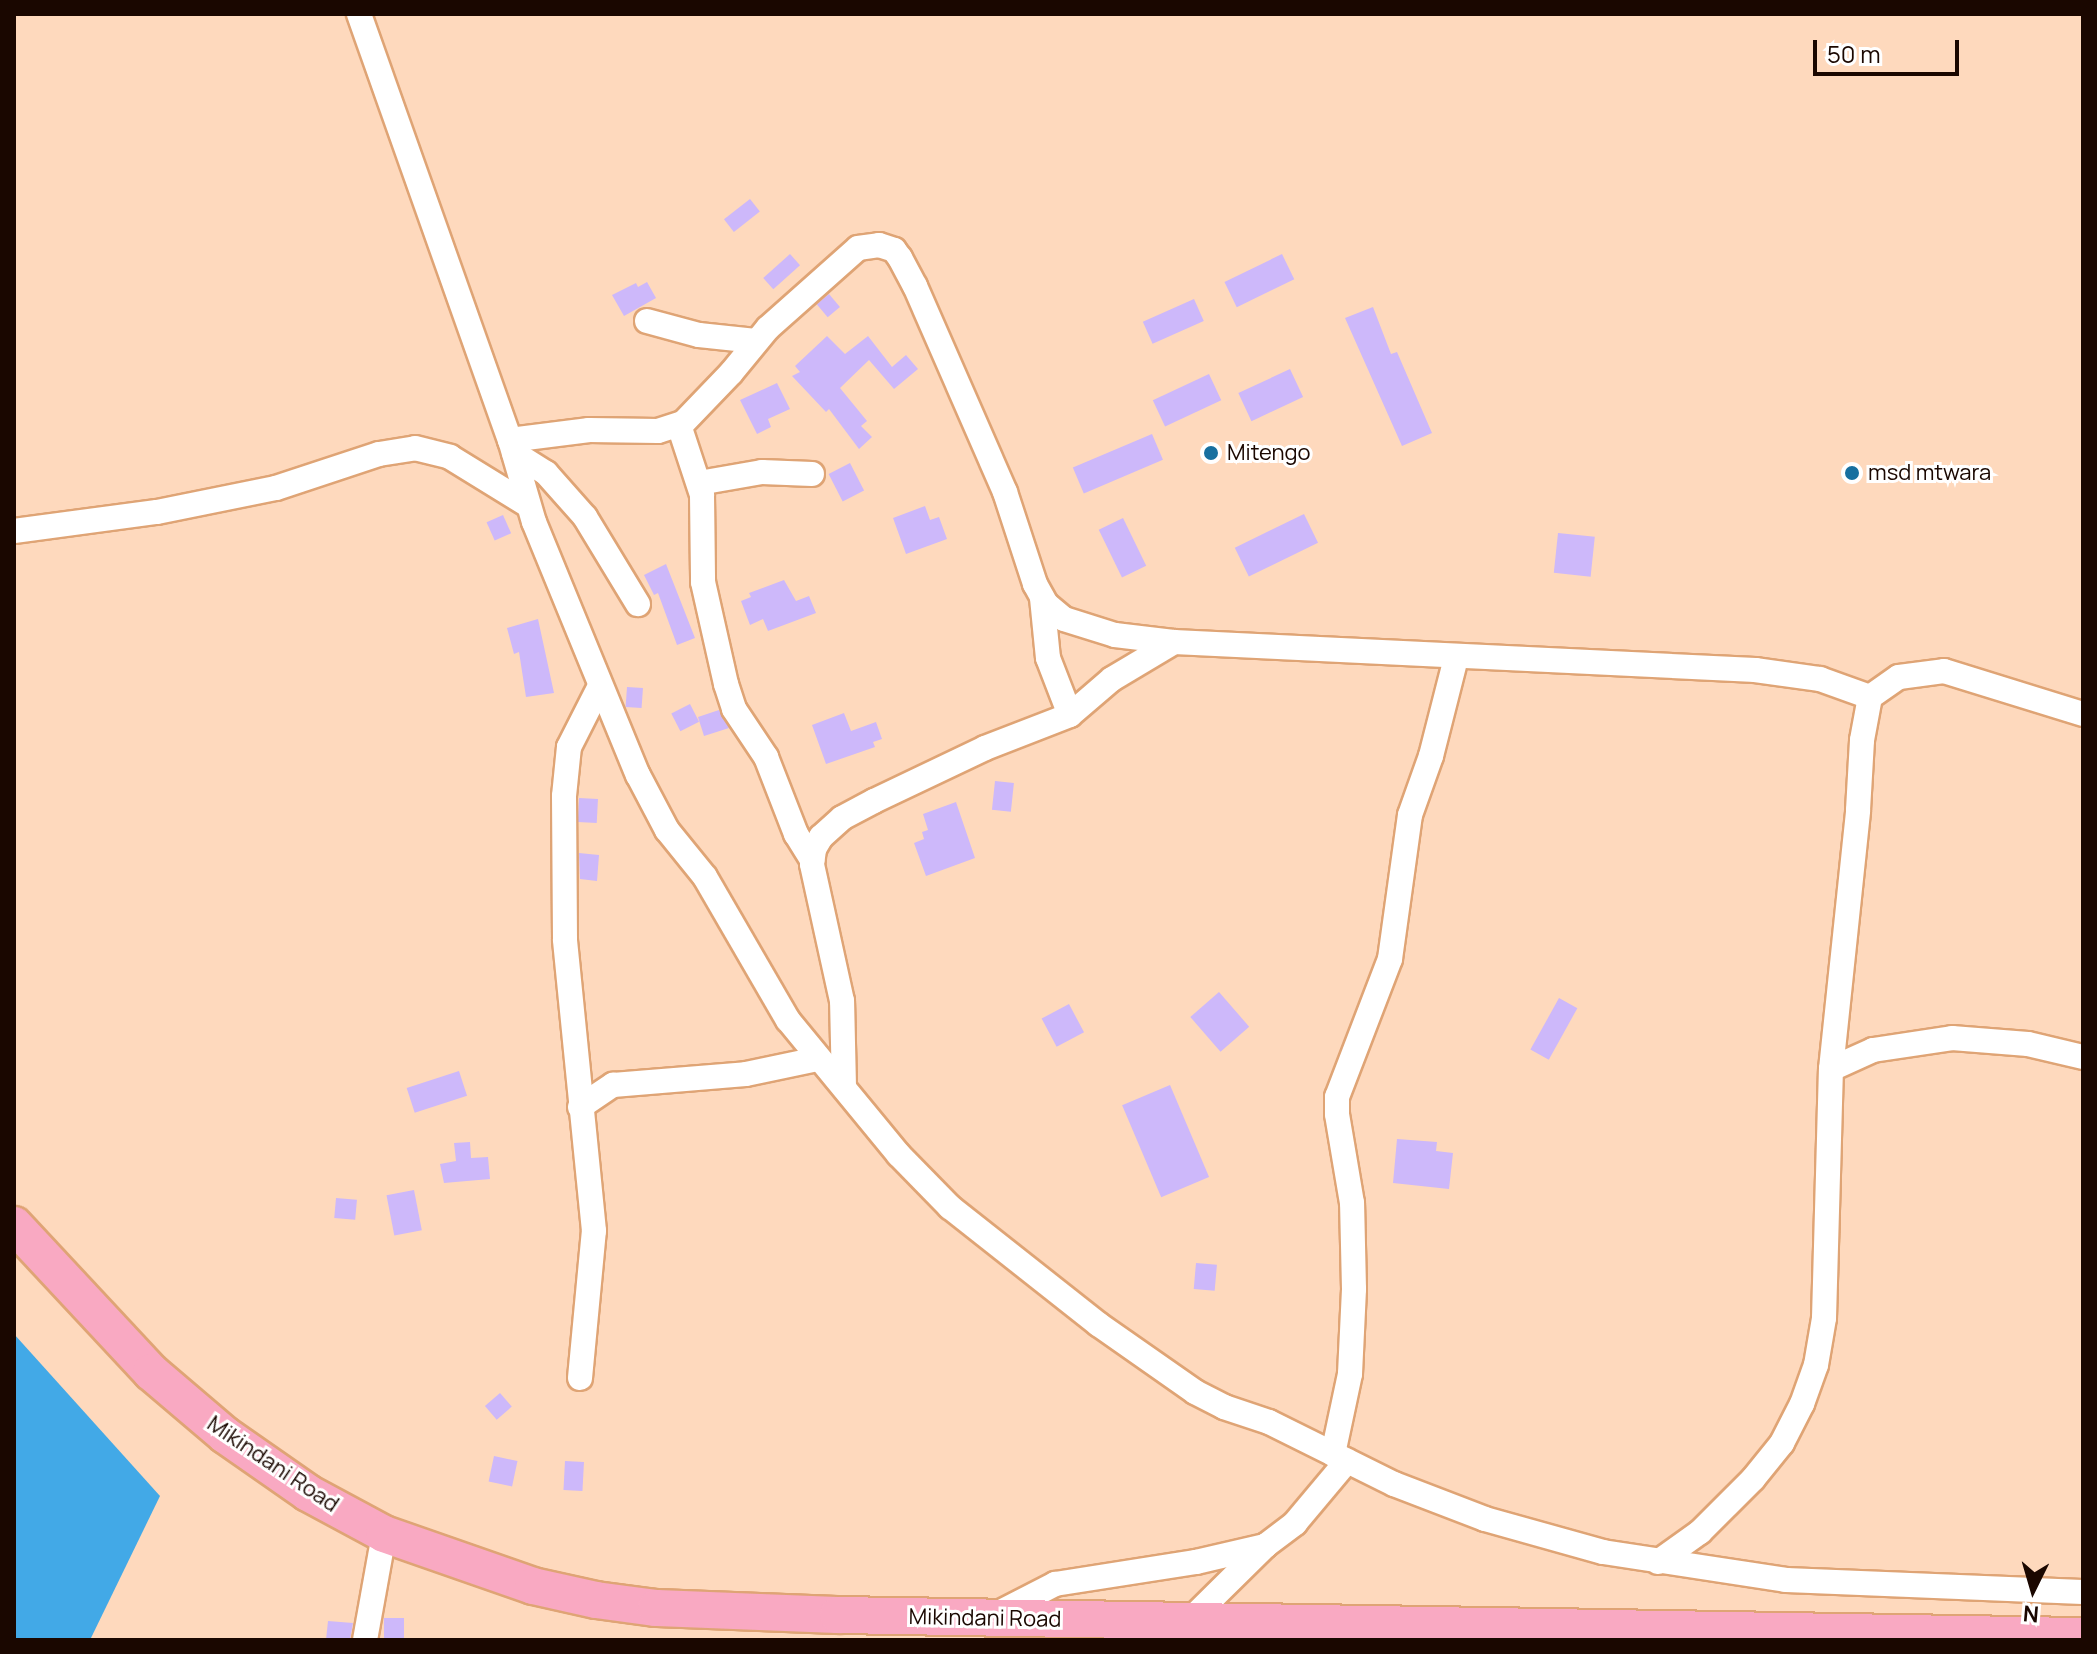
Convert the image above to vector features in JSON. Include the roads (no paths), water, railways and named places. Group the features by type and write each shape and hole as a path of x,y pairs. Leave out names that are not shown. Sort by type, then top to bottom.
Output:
{"highway":[{"name":"Mikindani Road","path":"14,1225 151,1372 225,1435 308,1493 384,1534 533,1586 596,1600 656,1608 991,1618 2083,1636"}],"street":[{"path":"359,14 512,446 528,505 638,775 667,830 705,877 788,1020 899,1155 950,1207 1098,1324 1195,1392 1224,1407 1269,1422 1394,1484 1485,1519 1550,1540 1658,1562 1786,1580 2083,1592"},
{"path":"512,446 589,430 658,431 679,425 701,407 756,341 858,248 875,245 894,250 915,286 1005,492 1042,598 1048,658 1070,715"},
{"path":"647,321 699,335 756,341"},
{"path":"679,425 699,483 705,514 703,582 726,684 734,709 766,757 796,834 812,860 842,1001 844,1087"},
{"path":"512,446 546,473 585,517 638,604"},
{"path":"14,531 157,512 276,488 379,454 415,448 450,457 528,505"},
{"path":"699,483 762,472 812,474"},
{"path":"1042,598 1064,619 1087,628 1174,642 1456,658 1638,662 1755,670 1820,679 1870,697"},
{"path":"812,860 821,837 842,818 985,748 1070,715 1112,679 1174,642"},
{"path":"1189,1621 1265,1546 1295,1523 1340,1458 1350,1374 1354,1289 1352,1203 1337,1097 1390,959 1410,815 1431,756 1456,658"},
{"path":"1658,1562 1731,1505 1782,1443 1802,1404 1816,1365 1824,1318 1831,1069 1858,810 1862,740 1870,697 1899,677 1944,671 2083,714"},
{"path":"580,1378 594,1231 565,939 564,796 569,747 600,686"},
{"path":"1831,1069 1873,1050 1952,1038 2028,1044 2083,1057"},
{"path":"580,1107 613,1085 746,1074 817,1059"},
{"path":"365,1640 384,1534"},
{"path":"991,1618 1055,1584 1196,1562 1265,1546"}],"water":[{"path":"14,1334 160,1496 90,1640 14,1640"}],"place":[{"name":"Mitengo","path":"1211,453"},
{"name":"msd mtwara","path":"1852,473"}]}
